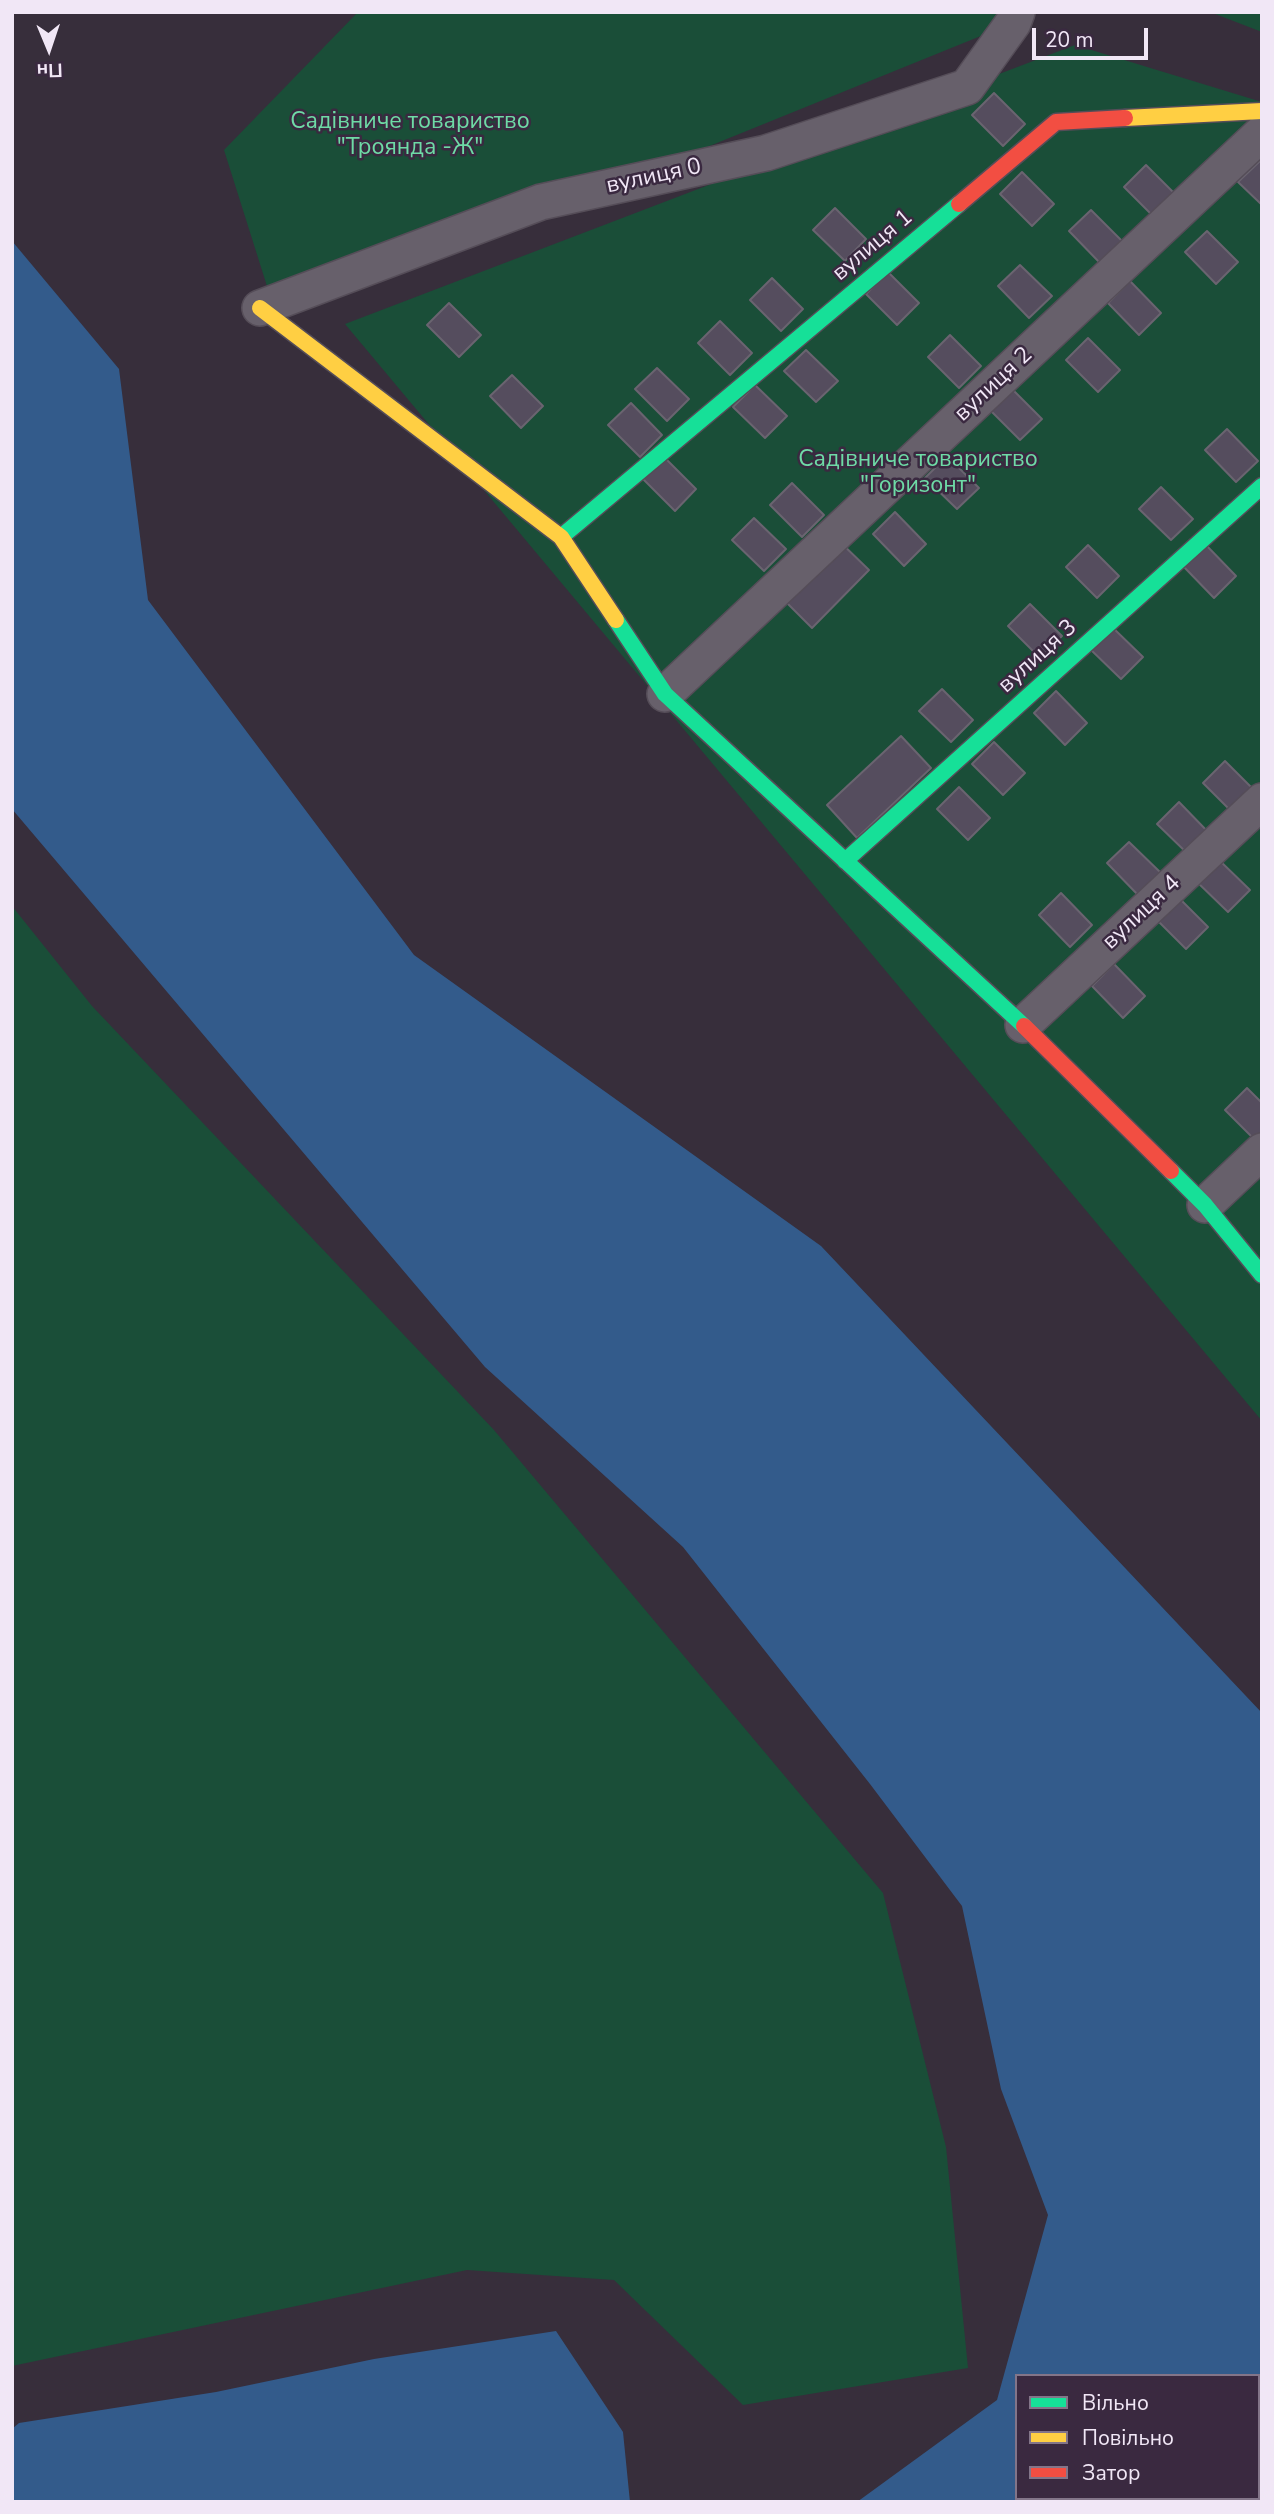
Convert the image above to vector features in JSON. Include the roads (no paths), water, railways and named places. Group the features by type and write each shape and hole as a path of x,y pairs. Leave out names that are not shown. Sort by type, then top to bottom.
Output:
{"street":[{"name":"вулиця 0","path":"260,308 541,202 766,153 967,86 1013,23 1017,12"},
{"name":"вулиця 1","path":"561,537 1056,122 1262,111"},
{"name":"вулиця 2","path":"665,694 1262,133"},
{"path":"260,308 561,537 665,694 1023,1025 1205,1205 1262,1275"},
{"name":"вулиця 3","path":"845,861 1262,486"},
{"name":"вулиця 4","path":"1023,1025 1262,801"},
{"path":"1205,1205 1262,1151"}],"water":[{"path":"12,241 119,369 148,600 414,955 821,1246 1262,1713 1262,2502 857,2502 997,2400 1048,2215 1001,2089 962,1906 870,1784 683,1547 485,1367 12,809"},
{"path":"556,2331 623,2432 630,2502 12,2502 12,2429 19,2423 216,2392 374,2359"}],"park label":[{"name":"Садівниче товариство \"Троянда -Ж\"","path":"410,135"},
{"name":"Садівниче товариство \"Горизонт\"","path":"918,473"}]}
